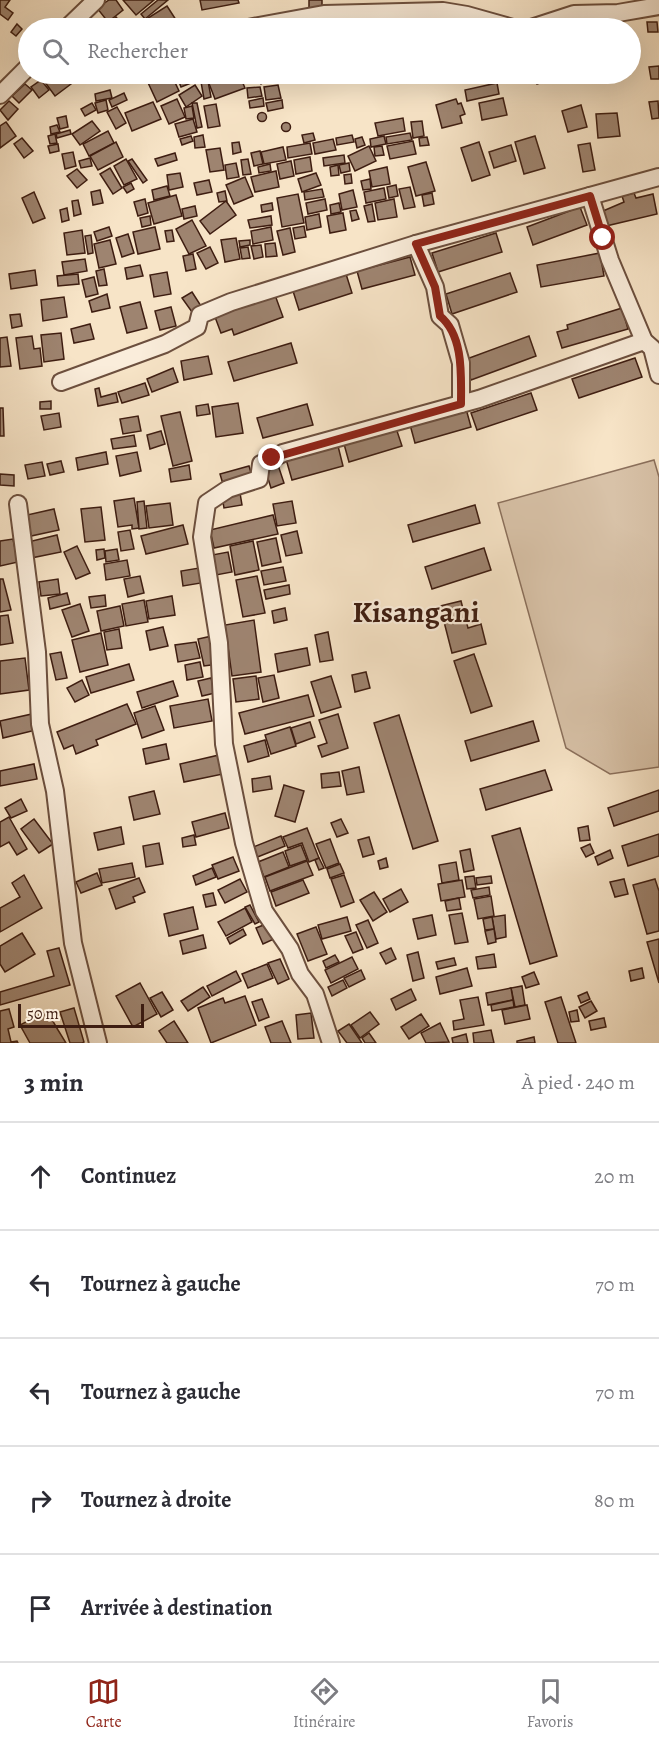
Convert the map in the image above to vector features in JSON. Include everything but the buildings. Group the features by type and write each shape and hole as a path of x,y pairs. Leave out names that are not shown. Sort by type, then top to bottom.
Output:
{"street":[{"path":"77,18 96,0"},
{"path":"562,18 574,14 618,13 659,6"},
{"path":"302,18 324,14 443,11 478,18"},
{"path":"0,95 18,77"},
{"path":"61,382 165,344 197,327 200,315 231,302 416,244 659,177"},
{"path":"590,196 610,260 644,340 652,348 659,375"},
{"path":"416,244 435,287 440,316 450,325 461,363 461,404"},
{"path":"331,1043 315,994 300,974 290,949 264,911 244,843 224,744 219,643 202,537 207,503 228,489 259,479 261,464 283,453 461,404 644,340"},
{"path":"18,504 37,652 40,724 55,791 73,943 99,1043"}],"shaded area":[{"path":"654,460 659,477 659,767 610,774 566,748 498,503"}],"district":[{"name":"Kisangani","path":"416,612"}],"route":[{"path":"272,458 461,404 461,363 450,325 440,316 435,287 416,244 590,196 603,238"}]}
